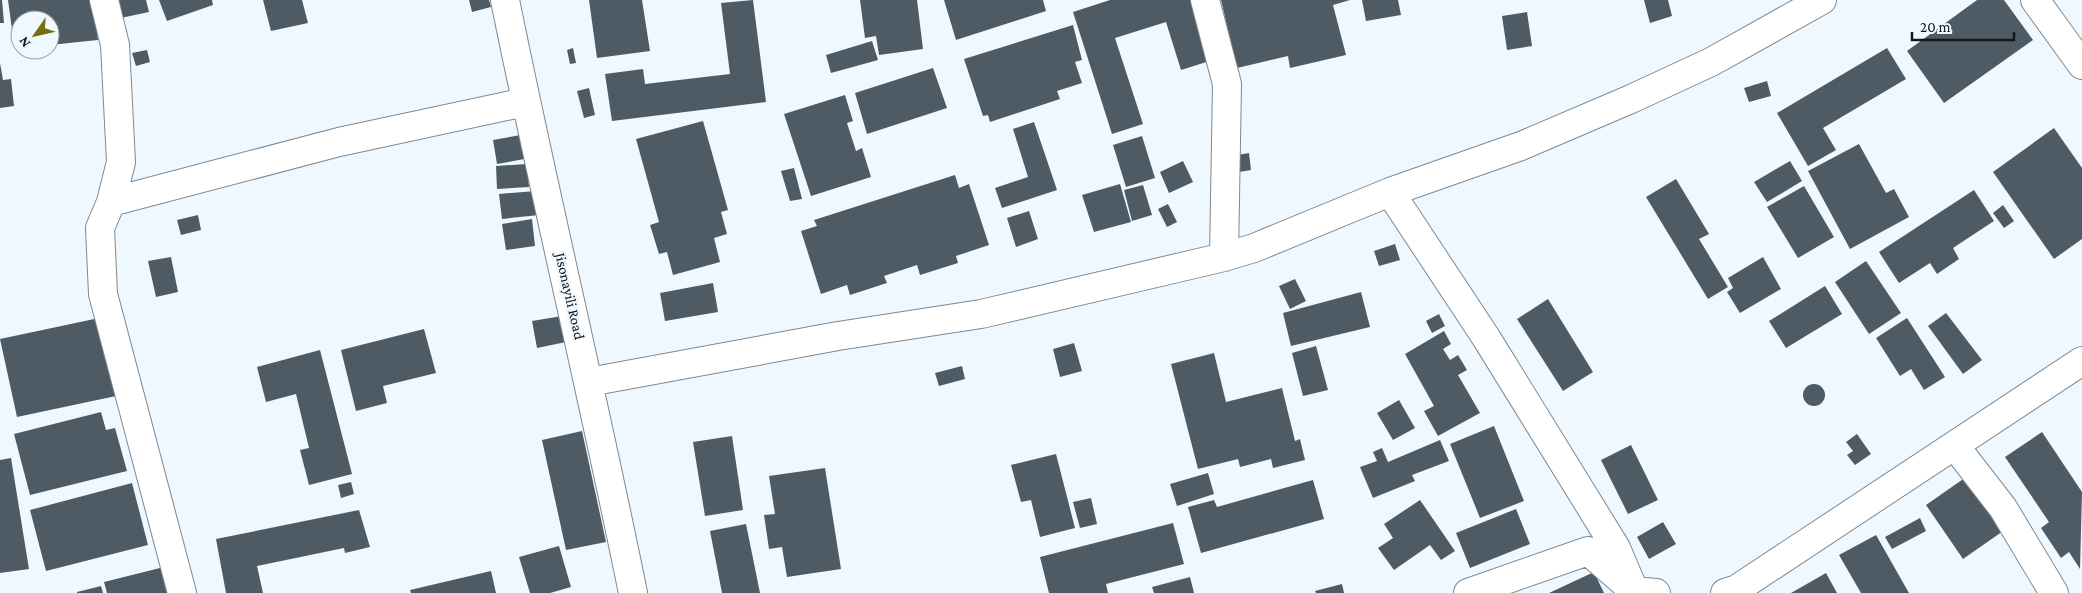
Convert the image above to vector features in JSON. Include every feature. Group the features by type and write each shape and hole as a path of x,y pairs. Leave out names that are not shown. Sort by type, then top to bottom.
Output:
{"street":[{"path":"104,0 114,44 121,162 111,202 100,228 103,294 182,593"},
{"name":"Jisonayili Road","path":"505,0 589,382 633,593"},
{"path":"1205,0 1227,84 1224,257"},
{"path":"589,382 838,336 980,314 1224,257 1254,248 1390,192 1520,146 1631,99 1711,62 1822,0"},
{"path":"2035,0 2082,65"},
{"path":"111,202 339,142 526,102"},
{"path":"1390,192 1487,339 1642,592"},
{"path":"1725,593 1738,589 2082,361"},
{"path":"1955,446 2003,508 2054,593"},
{"path":"1468,593 1588,551 1642,592"}],"building":[{"path":"0,0 2,0 4,23 0,23"},
{"path":"8,0 94,0 98,40 60,44 60,10 10,10 10,15"},
{"path":"111,0 146,0 149,12 116,19"},
{"path":"159,0 212,0 213,5 167,21"},
{"path":"263,0 302,0 308,23 271,31"},
{"path":"469,0 489,0 491,7 472,12"},
{"path":"589,0 642,0 650,51 597,58"},
{"path":"753,0 766,102 612,121 605,74 643,69 645,84 730,74 721,3"},
{"path":"860,0 917,0 923,49 879,55 876,36 865,38"},
{"path":"944,0 1043,0 1046,11 956,40"},
{"path":"1110,0 1197,0 1216,59 1181,70 1166,22 1115,38 1143,124 1112,134 1073,12"},
{"path":"1221,0 1350,0 1333,5 1346,55 1290,68 1288,56 1237,68"},
{"path":"1362,0 1398,0 1401,15 1366,21"},
{"path":"1644,0 1668,0 1672,16 1650,23"},
{"path":"1977,0 2004,0 2033,40 1944,103 1907,51"},
{"path":"1527,12 1532,46 1507,50 1502,16"},
{"path":"1073,25 1082,60 1075,62 1082,83 1057,91 1060,99 990,122 988,115 983,116 964,59"},
{"path":"872,41 878,60 831,73 826,55"},
{"path":"573,48 576,63 570,64 567,50"},
{"path":"1887,48 1906,79 1823,128 1836,150 1808,166 1777,113"},
{"path":"147,50 150,62 136,66 132,53"},
{"path":"0,63 3,80 11,79 14,106 0,108"},
{"path":"933,68 947,108 867,134 855,93"},
{"path":"1767,81 1771,96 1749,102 1744,88"},
{"path":"589,88 595,115 584,118 577,91"},
{"path":"845,95 853,121 847,123 856,151 862,148 871,177 811,196 784,114"},
{"path":"703,121 728,210 721,212 727,234 714,238 720,262 673,275 667,252 659,254 650,225 659,222 636,139"},
{"path":"1034,122 1057,190 1002,208 995,188 1028,177 1013,129"},
{"path":"2054,128 2082,168 2082,239 2054,259 1993,172"},
{"path":"526,134 530,158 497,164 493,140"},
{"path":"1142,136 1155,178 1126,187 1113,145"},
{"path":"1859,144 1886,193 1894,189 1909,217 1850,249 1808,171"},
{"path":"1249,153 1251,170 1239,172 1237,155"},
{"path":"1183,161 1193,182 1169,193 1160,172"},
{"path":"1790,161 1802,181 1767,202 1754,182"},
{"path":"527,164 529,187 497,189 496,166"},
{"path":"794,168 802,199 790,201 781,171"},
{"path":"955,175 959,188 969,184 989,245 956,256 958,263 920,275 917,265 884,276 887,283 850,295 847,285 821,294 801,231 817,226 814,220"},
{"path":"1676,179 1709,234 1699,239 1728,287 1708,299 1646,197"},
{"path":"1120,184 1131,222 1094,232 1082,195"},
{"path":"1143,185 1152,215 1132,221 1124,190"},
{"path":"1804,186 1834,237 1798,258 1767,207"},
{"path":"1974,190 1994,221 1953,248 1959,259 1937,274 1930,263 1899,283 1879,252"},
{"path":"536,191 539,215 502,219 499,194"},
{"path":"1168,204 1177,222 1167,227 1158,209"},
{"path":"2003,205 2014,221 2004,228 1993,213"},
{"path":"1029,211 1038,239 1016,247 1007,218"},
{"path":"198,215 201,230 181,235 177,220"},
{"path":"532,219 535,246 506,250 502,224"},
{"path":"1395,244 1400,260 1379,266 1374,251"},
{"path":"171,257 178,292 156,297 148,261"},
{"path":"1763,257 1781,289 1740,313 1727,292 1733,288 1728,278"},
{"path":"1866,261 1901,313 1869,334 1835,282"},
{"path":"1295,279 1306,301 1290,309 1279,286"},
{"path":"713,283 718,312 665,321 660,293"},
{"path":"1825,286 1842,314 1786,348 1769,321"},
{"path":"1361,292 1370,327 1291,346 1283,313"},
{"path":"1548,299 1593,372 1563,391 1517,319"},
{"path":"1946,313 1982,360 1963,374 1928,326"},
{"path":"1439,314 1445,326 1432,333 1426,321"},
{"path":"562,316 566,342 537,348 532,321"},
{"path":"99,318 116,396 17,417 0,339"},
{"path":"1907,318 1945,377 1924,390 1911,369 1900,376 1876,338"},
{"path":"424,329 436,373 383,386 387,403 356,411 341,350"},
{"path":"1444,331 1451,344 1443,349 1450,360 1458,355 1467,370 1458,375 1480,413 1438,436 1424,411 1434,406 1405,354"},
{"path":"1074,343 1082,371 1060,377 1053,349"},
{"path":"1316,346 1328,390 1303,396 1292,353"},
{"path":"320,350 352,474 309,485 300,450 309,448 296,394 266,402 257,367"},
{"path":"1214,353 1226,402 1282,388 1295,441 1300,439 1305,460 1273,468 1271,459 1240,467 1238,459 1198,469 1171,364"},
{"path":"962,366 965,379 939,386 935,373"},
{"path":"1814,384 1822,387 1825,395 1822,403 1814,406 1806,403 1803,395 1806,387"},
{"path":"1399,400 1415,428 1393,440 1377,413"},
{"path":"101,412 106,430 115,428 127,471 30,495 14,434"},
{"path":"1494,426 1524,501 1480,518 1450,444"},
{"path":"582,431 606,542 566,550 542,440"},
{"path":"2042,432 2082,492 2080,569 2069,552 2061,558 2041,528 2049,522 2005,457"},
{"path":"1857,434 1871,454 1855,465 1847,455 1853,451 1846,442"},
{"path":"732,436 743,510 705,516 693,442"},
{"path":"1440,440 1449,461 1412,475 1415,481 1373,498 1360,467 1377,461 1373,452 1382,448 1388,462"},
{"path":"1631,445 1658,500 1628,514 1601,460"},
{"path":"1056,454 1075,528 1040,537 1031,500 1021,502 1011,465"},
{"path":"11,458 29,569 0,573 0,460"},
{"path":"825,468 841,569 787,577 782,547 769,549 764,515 775,514 769,476"},
{"path":"1208,473 1214,494 1177,506 1170,484"},
{"path":"1969,475 2006,529 1963,559 1926,505"},
{"path":"1313,480 1324,519 1201,553 1188,507 1214,500 1217,507"},
{"path":"351,482 354,494 341,498 338,485"},
{"path":"132,483 148,545 46,571 30,510"},
{"path":"1091,498 1097,524 1080,528 1073,502"},
{"path":"1420,500 1455,551 1441,560 1430,545 1394,570 1378,548 1393,538 1384,524"},
{"path":"1516,509 1530,544 1470,568 1456,533"},
{"path":"359,510 370,547 345,553 344,548 257,566 263,593 226,593 216,539"},
{"path":"1920,518 1926,531 1892,549 1885,537"},
{"path":"1663,522 1676,544 1649,559 1637,537"},
{"path":"1173,523 1184,564 1106,584 1108,593 1049,593 1040,557"},
{"path":"746,524 760,593 722,593 710,531"},
{"path":"1876,535 1909,593 1861,593 1839,555"},
{"path":"559,546 571,587 550,593 530,593 519,557"},
{"path":"164,567 176,593 107,593 104,582"},
{"path":"491,571 496,593 411,593 410,590"},
{"path":"1594,572 1604,593 1549,593"},
{"path":"1826,573 1837,593 1791,593"},
{"path":"1190,577 1194,593 1154,593 1152,587"},
{"path":"1342,584 1344,593 1316,593 1315,591"},
{"path":"101,586 103,593 77,593 77,592"}]}
